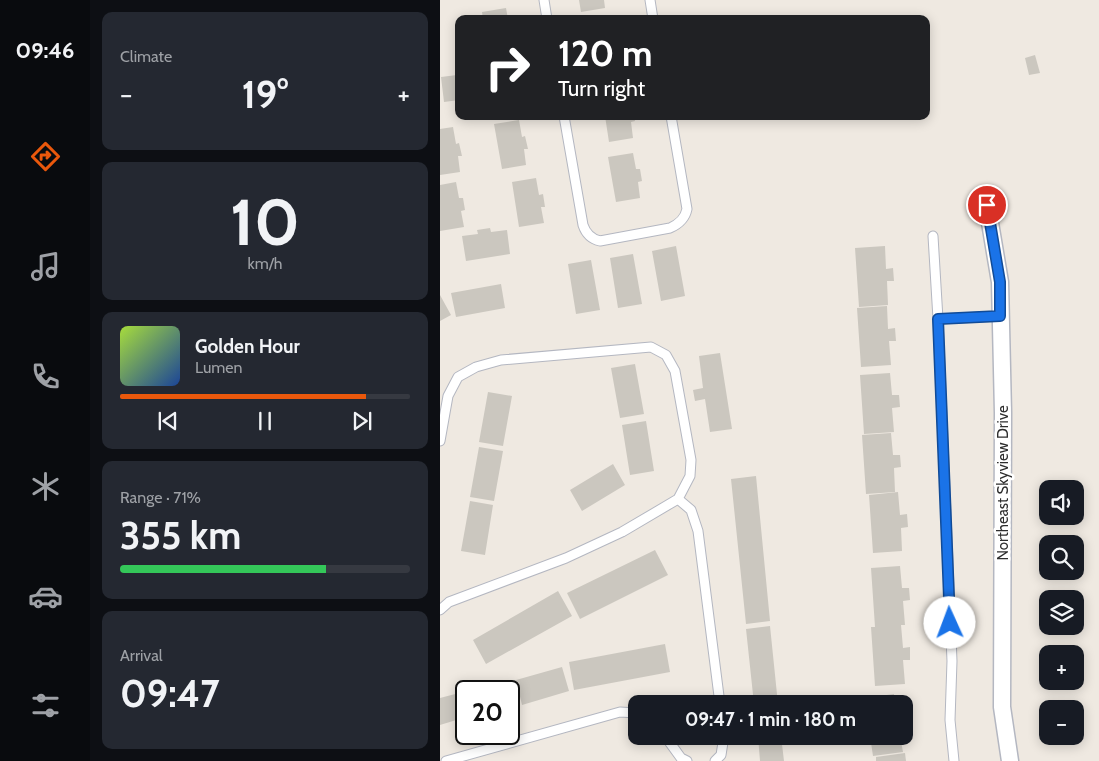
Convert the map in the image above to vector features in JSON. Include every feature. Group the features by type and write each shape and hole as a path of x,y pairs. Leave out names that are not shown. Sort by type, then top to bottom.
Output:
{"street":[{"name":"Northeast Skyview Drive","path":"987,205 1000,282 1003,413 1002,708 1010,761"}],"lane":[{"path":"544,0 546,15"},
{"path":"650,0 652,15"},
{"path":"565,120 583,225 590,236 600,241 670,228 679,223 686,215 687,209 672,120"},
{"path":"933,236 952,661 950,720 954,761"},
{"path":"938,319 1000,316"},
{"path":"440,441 448,396 458,377 476,367 501,360 651,347 666,355 675,371 691,460 690,476 678,498 622,532 566,558 449,602 440,610"},
{"path":"678,498 691,510 698,531 719,695"},
{"path":"446,761 620,712 628,712"},
{"path":"672,745 682,758 687,761"},
{"path":"715,761 721,755 723,745"}],"building":[{"path":"579,0 604,0 605,8 581,12"},
{"path":"506,8 507,15 482,15 482,12"},
{"path":"1035,55 1040,73 1029,75 1025,58"},
{"path":"455,75 455,101 444,102 441,77"},
{"path":"519,120 522,137 525,136 528,149 524,149 526,165 502,169 494,124"},
{"path":"606,120 635,120 631,122 633,138 609,142"},
{"path":"453,127 456,144 459,143 462,156 458,156 460,172 440,175 440,129"},
{"path":"633,153 636,169 640,169 642,181 638,182 640,198 616,202 608,157"},
{"path":"536,178 539,195 543,194 545,207 541,207 544,223 519,227 512,182"},
{"path":"456,182 459,198 463,198 465,210 461,211 464,227 440,231 440,185"},
{"path":"490,228 491,232 507,230 510,254 466,261 462,236 478,234 477,230"},
{"path":"676,246 685,296 661,301 652,251"},
{"path":"885,246 886,269 893,268 894,281 887,281 888,305 859,307 855,248"},
{"path":"633,254 642,304 618,308 610,258"},
{"path":"591,260 600,310 576,314 568,264"},
{"path":"501,284 505,308 456,317 451,293"},
{"path":"440,295 451,315 440,321"},
{"path":"887,306 888,329 895,328 896,341 889,341 891,365 861,367 857,308"},
{"path":"720,353 732,429 710,432 705,399 695,401 693,390 703,388 699,356"},
{"path":"635,364 644,414 620,418 611,368"},
{"path":"890,373 892,395 899,395 900,407 892,408 894,432 864,434 860,375"},
{"path":"488,392 512,396 503,446 479,442"},
{"path":"646,421 654,471 630,475 622,425"},
{"path":"891,433 893,455 900,455 901,467 894,468 895,492 866,494 862,435"},
{"path":"479,447 503,451 494,501 470,497"},
{"path":"613,464 625,485 582,511 570,490"},
{"path":"756,476 770,621 746,624 731,479"},
{"path":"898,492 900,515 907,514 908,527 901,528 902,551 873,553 869,495"},
{"path":"470,501 493,505 485,555 461,551"},
{"path":"655,550 668,575 580,619 567,593"},
{"path":"900,566 902,588 909,588 910,600 903,601 905,625 901,625 903,648 910,647 910,660 903,660 905,684 875,686 871,627 875,627 871,568"},
{"path":"558,591 572,616 486,664 473,640"},
{"path":"770,626 777,695 753,695 746,629"},
{"path":"665,644 670,672 574,690 569,662"},
{"path":"562,667 569,691 522,705 520,680 516,680"},
{"path":"455,694 455,720 440,725 440,698"},
{"path":"759,745 782,745 784,761 760,761"},
{"path":"871,745 902,745 903,752 873,756"},
{"path":"905,753 906,761 876,761 876,757"}],"route":[{"path":"950,623 938,319 1000,316 1000,282 987,205"}]}
